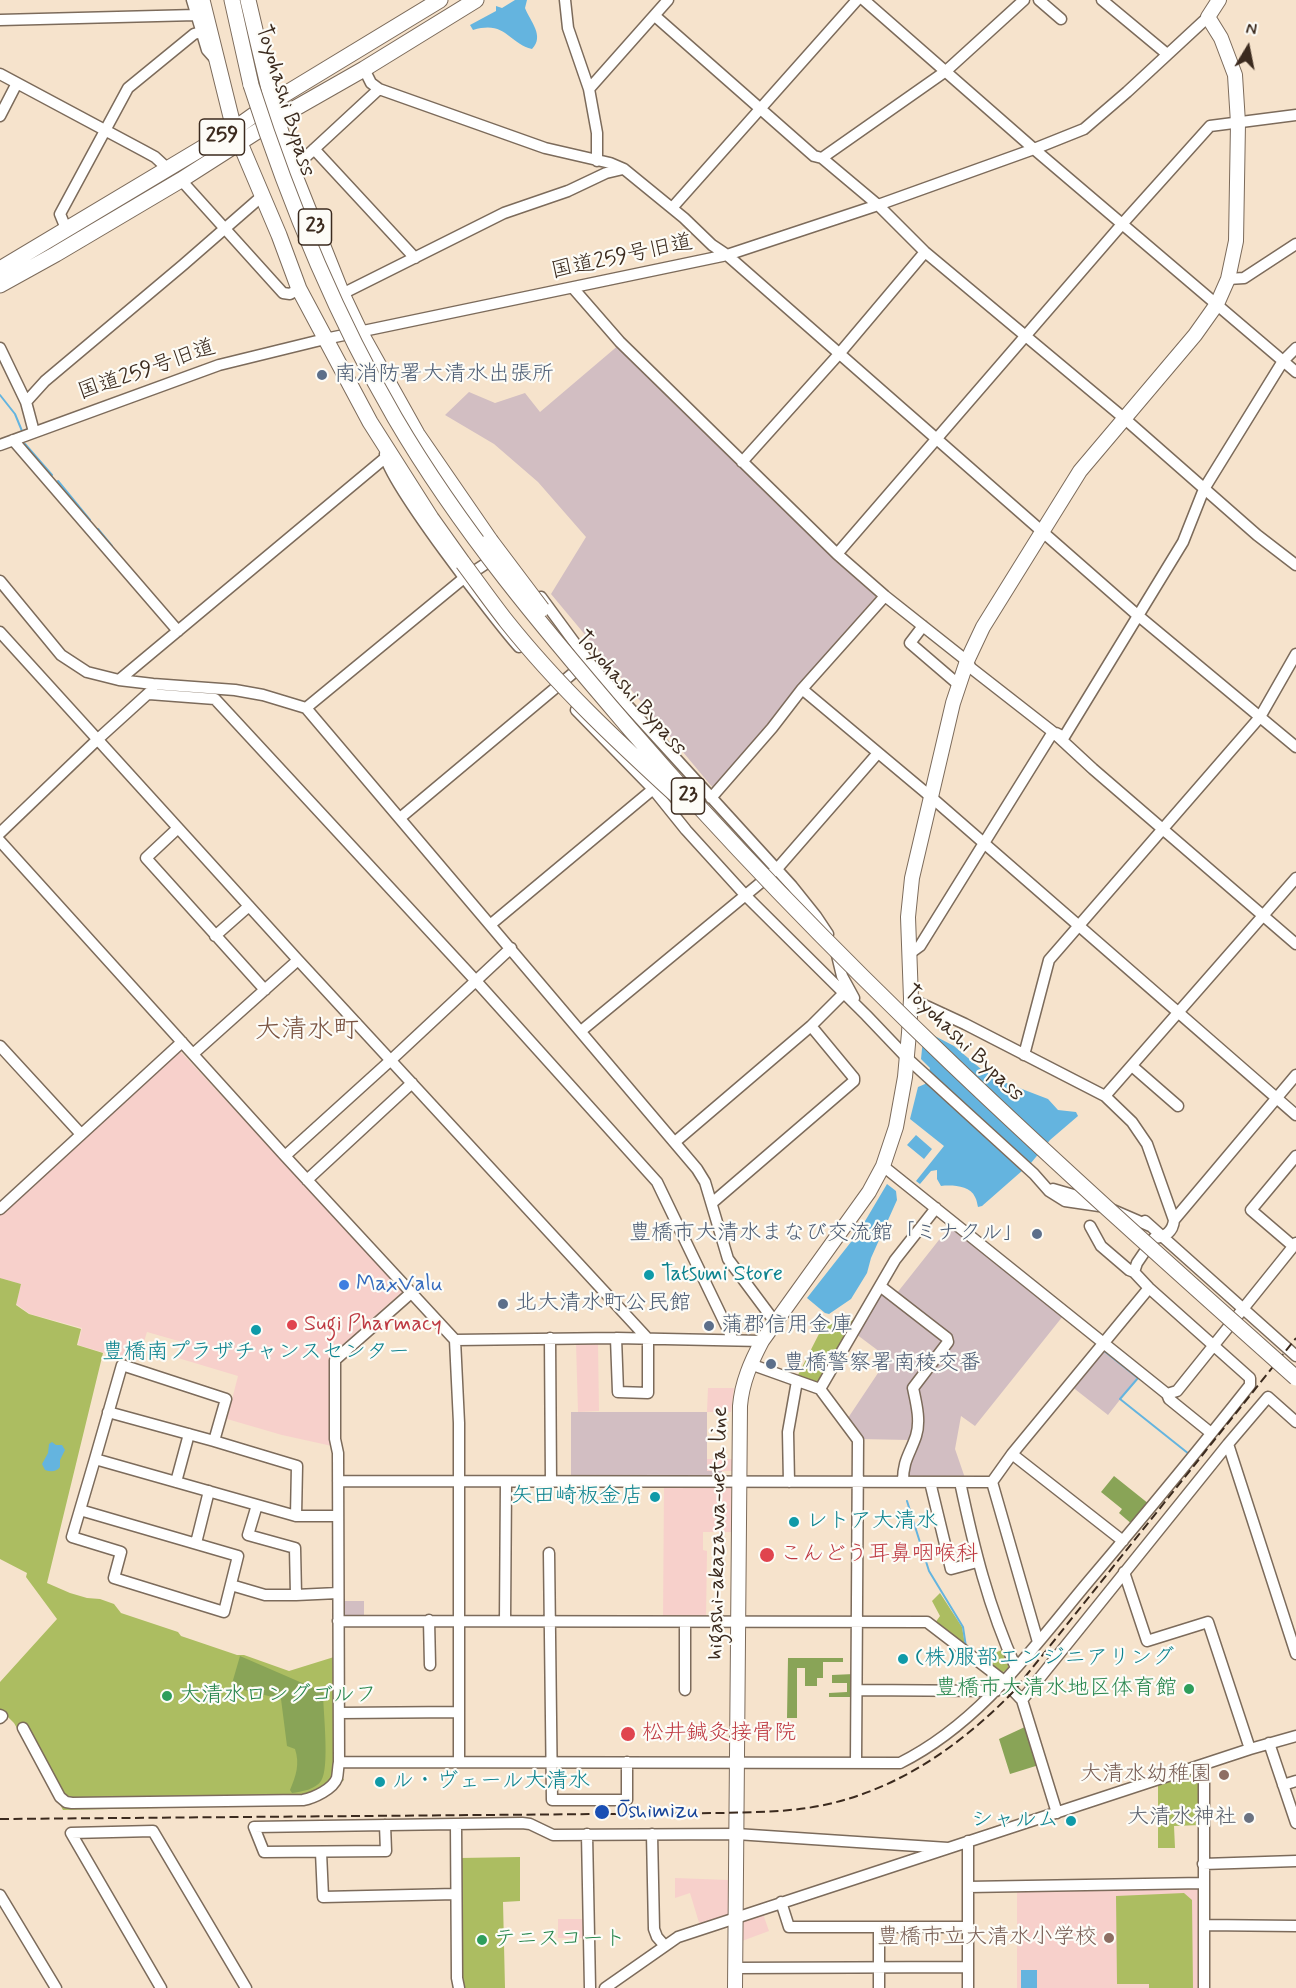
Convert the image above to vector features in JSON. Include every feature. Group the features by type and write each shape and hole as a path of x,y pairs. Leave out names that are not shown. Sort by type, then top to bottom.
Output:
{"highway":[{"name":"23","path":"202,0 236,136 279,235 299,289 385,453 431,518 463,570 507,623 621,745 743,854"},
{"name":"Toyohashi Bypass","path":"232,0 251,85 274,157 304,234 340,315 395,418 447,499 503,577 591,684 698,807 894,1010 1016,1126 1296,1378"},
{"name":"23","path":"248,0 291,166 342,294 360,332 417,434 490,540 581,661 591,684"},
{"name":"259","path":"0,269 168,169 278,118 364,69 476,0"},
{"name":"259","path":"0,285 181,180 236,136 273,102 432,2"}],"main road":[{"path":"1208,17 1219,0"},
{"name":"higashi-akazawa-ueta line","path":"735,1988 740,1406 744,1383 750,1364 762,1341 869,1192 884,1166 896,1127 908,1059 911,999 908,917 912,878 953,703 967,661 983,627 1080,471 1195,335 1217,304 1228,279 1236,241 1239,123 1235,75 1221,38 1208,17"}],"street":[{"path":"192,0 207,50 216,59"},
{"path":"251,17 253,0"},
{"path":"565,0 568,28 589,89 597,133 597,161"},
{"path":"589,89 668,0"},
{"path":"672,208 857,0"},
{"path":"864,0 1034,149 1296,372"},
{"path":"822,158 946,71 1024,0"},
{"path":"1039,0 1061,19"},
{"path":"1102,0 1167,54"},
{"path":"0,20 196,15"},
{"path":"655,16 814,156 822,158 878,205 925,252 1296,566"},
{"name":"国道259号旧道","path":"0,444 219,365 325,339 727,255 878,205 1084,129 1128,92 1208,17"},
{"path":"67,231 60,214 128,88 194,34 201,32"},
{"path":"364,69 371,83 379,90 545,148 624,169 727,255 1137,615 1296,747"},
{"path":"0,74 155,157 168,169"},
{"path":"0,116 17,83"},
{"path":"291,166 298,164 379,90"},
{"path":"837,554 1123,223 1210,126 1296,115"},
{"path":"314,149 415,258"},
{"path":"342,294 504,213 567,191 606,173 624,169"},
{"path":"181,180 283,293 290,294 299,289"},
{"path":"26,402 45,381 261,197"},
{"path":"1228,279 1245,278 1296,244"},
{"path":"742,462 839,354 925,252"},
{"path":"573,288 620,342 837,554 885,596 967,661 971,668 1053,732 1296,944"},
{"path":"0,348 26,402 34,432"},
{"path":"1053,732 1064,737 1183,542 1204,489 1283,361 1296,348"},
{"path":"417,434 442,459 588,661 805,902 833,942 843,976 856,1002 866,1015"},
{"path":"13,440 178,631"},
{"path":"118,680 385,453"},
{"path":"306,708 463,570 507,550"},
{"path":"463,570 504,630 555,689 653,789 686,830 746,896 908,1059 1050,1191 1065,1201 1106,1207 1150,1227 1296,1356"},
{"path":"0,581 61,655 87,672 151,689 215,699 476,981 657,1182 733,1340"},
{"path":"711,798 772,728 802,689 885,596"},
{"path":"923,626 910,643 959,685"},
{"path":"0,632 298,960 648,1339 648,1393 618,1392 616,1338"},
{"path":"1024,1055 1049,960 1260,717 1296,654"},
{"path":"400,818 588,661"},
{"path":"0,833 151,689 236,690 263,695 306,708 702,1176 728,1259 775,1322"},
{"path":"802,689 931,797 1296,1115"},
{"path":"909,954 920,946 1053,732"},
{"path":"581,1031 776,870 879,753"},
{"path":"490,925 653,789 683,767"},
{"path":"178,828 146,858 265,990"},
{"path":"0,841 455,1340 459,1481 459,1761"},
{"path":"1105,1096 1296,878"},
{"path":"215,936 249,906"},
{"path":"285,1156 392,1060 511,948"},
{"path":"193,1054 298,960"},
{"path":"675,1142 811,1026 844,993"},
{"path":"911,999 1105,1096 1127,1117 1147,1144 1174,1220"},
{"path":"712,1203 854,1081 854,1078 811,1026"},
{"path":"0,1209 182,1042"},
{"path":"0,1046 81,1133"},
{"path":"1132,1066 1178,1106"},
{"path":"1134,1272 1137,1263 1154,1238 1164,1237 1171,1230 1174,1220 1296,1075"},
{"path":"307,1180 412,1083"},
{"path":"1167,1394 1177,1390 1294,1244 1251,1210 1296,1156"},
{"path":"884,1166 1105,1342 1211,1433"},
{"path":"820,1389 895,1260 936,1208"},
{"path":"339,1762 900,1763 916,1755 966,1721 996,1691 1038,1642 1250,1385 1250,1378 1134,1272 1101,1246 1089,1226"},
{"path":"880,1286 947,1338 948,1342 913,1388 917,1402 918,1429 904,1463 903,1481"},
{"path":"992,1482 1012,1454 1149,1288"},
{"path":"23,1728 60,1797 66,1802 303,1800 310,1799 333,1784 337,1777 339,1762 335,1360 411,1293"},
{"path":"550,1338 551,1482"},
{"path":"455,1340 616,1338 762,1341"},
{"path":"750,1364 820,1389 858,1440 856,1763"},
{"path":"80,1510 238,1556 224,1612 114,1578 122,1552 72,1537 122,1365 226,1399 214,1441"},
{"path":"789,1482 788,1432 797,1381"},
{"path":"1022,1700 1268,1397 1294,1417"},
{"path":"108,1412 297,1466 296,1516"},
{"path":"176,1482 189,1434"},
{"path":"1228,1444 1296,1654"},
{"path":"1012,1454 1123,1541"},
{"path":"95,1459 296,1516 338,1516"},
{"path":"338,1481 992,1482"},
{"path":"505,1621 506,1482"},
{"path":"930,1482 951,1569 977,1562"},
{"path":"960,1482 977,1562 999,1630 1016,1668"},
{"path":"992,1482 1038,1642"},
{"path":"196,1543 209,1491"},
{"path":"257,1505 248,1535 295,1548 296,1595"},
{"path":"549,1553 552,1800 627,1800 627,1762"},
{"path":"1124,1572 1147,1641 1208,1622 1250,1749"},
{"path":"231,1585 265,1595 338,1593"},
{"path":"429,1620 430,1665"},
{"path":"338,1621 927,1622 1004,1681 1022,1700 1057,1813"},
{"path":"685,1622 685,1690"},
{"path":"856,1689 996,1691"},
{"path":"339,1713 459,1712"},
{"path":"605,1988 678,1937 1250,1749 1296,1736"},
{"path":"1269,1743 1296,1823"},
{"path":"1204,1765 1204,1988"},
{"path":"1283,1785 1296,1781"},
{"path":"385,1825 386,1851 321,1852 264,1852 254,1827 385,1825 522,1823 530,1824 553,1835 736,1834 948,1848"},
{"path":"456,1824 457,1978 459,1988"},
{"path":"161,1988 71,1833 153,1831 246,1988"},
{"path":"587,1834 590,1988"},
{"path":"652,1834 654,1929 665,1946"},
{"path":"968,1842 968,1988"},
{"path":"321,1852 323,1897 456,1894"},
{"path":"1203,1864 1296,1861"},
{"path":"968,1887 1203,1883"},
{"path":"0,1895 56,1988"},
{"path":"781,1902 789,1927 968,1927"},
{"path":"1204,1925 1296,1926"},
{"path":"879,1927 879,1988"},
{"path":"736,1968 968,1967"}],"shaded area":[{"path":"620,344 879,593 713,788 551,594 586,537 538,482 494,444 445,415 469,392 495,403 525,393 540,412"},
{"path":"180,1051 403,1291 331,1355 332,1446 227,1419 238,1376 178,1358 182,1342 147,1332 141,1351 122,1358 78,1345 82,1328 30,1314 16,1304 21,1284 0,1278 0,1214"},
{"path":"950,1226 1063,1316 975,1426 961,1416 955,1449 965,1478 907,1478 907,1467 918,1440 917,1389 954,1342 953,1337 897,1293"},
{"path":"881,1295 886,1295 943,1340 911,1398 912,1433 909,1440 859,1439 846,1421 888,1358 856,1334"},
{"path":"598,1342 599,1411 578,1412 576,1343"},
{"path":"1101,1349 1137,1378 1108,1415 1071,1386"},
{"path":"708,1388 734,1388 731,1412 707,1412"},
{"path":"571,1412 707,1412 707,1471 722,1471 722,1480 571,1480"},
{"path":"707,1459 732,1459 732,1471 707,1471"},
{"path":"664,1485 731,1485 731,1532 703,1532 703,1550 707,1551 706,1619 663,1619"},
{"path":"341,1601 364,1601 364,1618 341,1618"},
{"path":"675,1878 729,1880 729,1917 700,1926 690,1893 675,1898"},
{"name":"豊橋市立大清水小学校","path":"1200,1886 1201,1988 1017,1988 1017,1888"},
{"path":"763,1914 769,1931 742,1941 742,1921"},
{"path":"558,1919 585,1919 585,1938 558,1938"}],"green space":[{"name":"大清水ロングゴルフ","path":"0,1278 21,1284 16,1305 29,1314 81,1329 77,1345 103,1353 47,1583 70,1593 114,1604 121,1613 178,1632 181,1636 289,1671 334,1657 334,1762 344,1780 310,1805 63,1810 14,1723 0,1709 0,1682 57,1619 26,1577 27,1573 0,1559"},
{"path":"853,1320 852,1330 819,1384 797,1377 822,1328 829,1324"},
{"path":"1114,1476 1149,1504 1133,1525 1119,1513 1122,1509 1101,1492"},
{"path":"940,1593 962,1627 965,1645 935,1623 940,1616 932,1601"},
{"path":"1004,1649 1009,1664 1002,1673 997,1672 983,1658"},
{"path":"240,1656 323,1692 325,1764 324,1774 316,1786 296,1793 290,1790 296,1775 297,1760 295,1749 287,1746 281,1699 231,1687"},
{"path":"788,1658 843,1658 843,1662 823,1662 823,1678 817,1678 817,1686 805,1686 805,1668 797,1668 797,1718 787,1718"},
{"path":"854,1674 854,1697 829,1697 829,1693 847,1692 847,1683 832,1683 832,1675"},
{"path":"1027,1726 1039,1765 1010,1774 999,1739"},
{"path":"1201,1770 1201,1825 1174,1826 1175,1848 1158,1848 1158,1784"},
{"path":"520,1857 520,1901 503,1902 505,1988 464,1988 460,1858"},
{"path":"1184,1893 1192,1900 1193,1988 1149,1988 1149,1984 1117,1984 1116,1896"}],"water":[{"path":"515,0 527,0 525,8 537,34 536,44 532,49 500,30 484,28 473,30 470,25 496,11 496,6 502,8"},
{"path":"931,1034 954,1046 981,1069 1001,1081 1048,1099 1058,1110 1076,1112 1078,1116 1050,1140 1031,1163 982,1206 978,1207 973,1193 965,1188 941,1186 937,1179 937,1170 931,1171 920,1184 916,1181 944,1146 910,1119 918,1087 925,1084 930,1068 921,1059 923,1039"},
{"path":"916,1135 932,1149 924,1159 907,1145"},
{"path":"887,1184 896,1191 897,1200 871,1258 867,1273 851,1299 829,1314 825,1313 807,1298 858,1233"},
{"path":"52,1442 62,1445 65,1450 60,1460 60,1467 51,1471 45,1470 42,1464 48,1453 49,1444"},
{"path":"1021,1970 1037,1970 1037,1988 1021,1988"}],"waterway":[{"path":"0,395 15,414 22,431"},
{"path":"25,444 52,475"},
{"path":"58,481 90,520"},
{"path":"98,529 112,546"},
{"path":"1103,1350 1138,1378 1120,1399 1189,1454"},
{"path":"907,1501 929,1571 963,1627 966,1647"}],"railway":[{"path":"0,1819 760,1812 819,1806 874,1790 925,1764 948,1748 971,1731 1013,1692 1296,1338"}],"place":[{"name":"南消防署大清水出張所","path":"322,375"},
{"name":"豊橋市大清水まなび交流館「ミナクル」","path":"1037,1234"},
{"name":"Tatsumi Store","path":"649,1275"},
{"name":"MaxValu","path":"344,1285"},
{"name":"北大清水町公民館","path":"503,1304"},
{"name":"Sugi Pharmacy","path":"292,1325"},
{"name":"蒲郡信用金庫","path":"709,1326"},
{"name":"豊橋南プラザチャンスセンター","path":"256,1330"},
{"name":"豊橋警察署南稜交番","path":"771,1364"},
{"name":"矢田崎板金店","path":"655,1497"},
{"name":"レトア大清水","path":"794,1522"},
{"name":"こんどう耳鼻咽喉科","path":"767,1555"},
{"name":"(株)服部エンジニアリング","path":"903,1659"},
{"name":"豊橋市大清水地区体育館","path":"1189,1689"},
{"name":"大清水ロングゴルフ","path":"167,1696"},
{"name":"松井鍼灸接骨院","path":"628,1734"},
{"name":"大清水幼稚園","path":"1224,1775"},
{"name":"ル・ヴェール大清水","path":"380,1782"},
{"name":"Ōshimizu","path":"602,1812"},
{"name":"大清水神社","path":"1249,1818"},
{"name":"シャルム","path":"1071,1821"},
{"name":"豊橋市立大清水小学校","path":"1109,1938"},
{"name":"テニスコート","path":"482,1940"}],"district":[{"name":"大清水町","path":"307,1032"}]}
